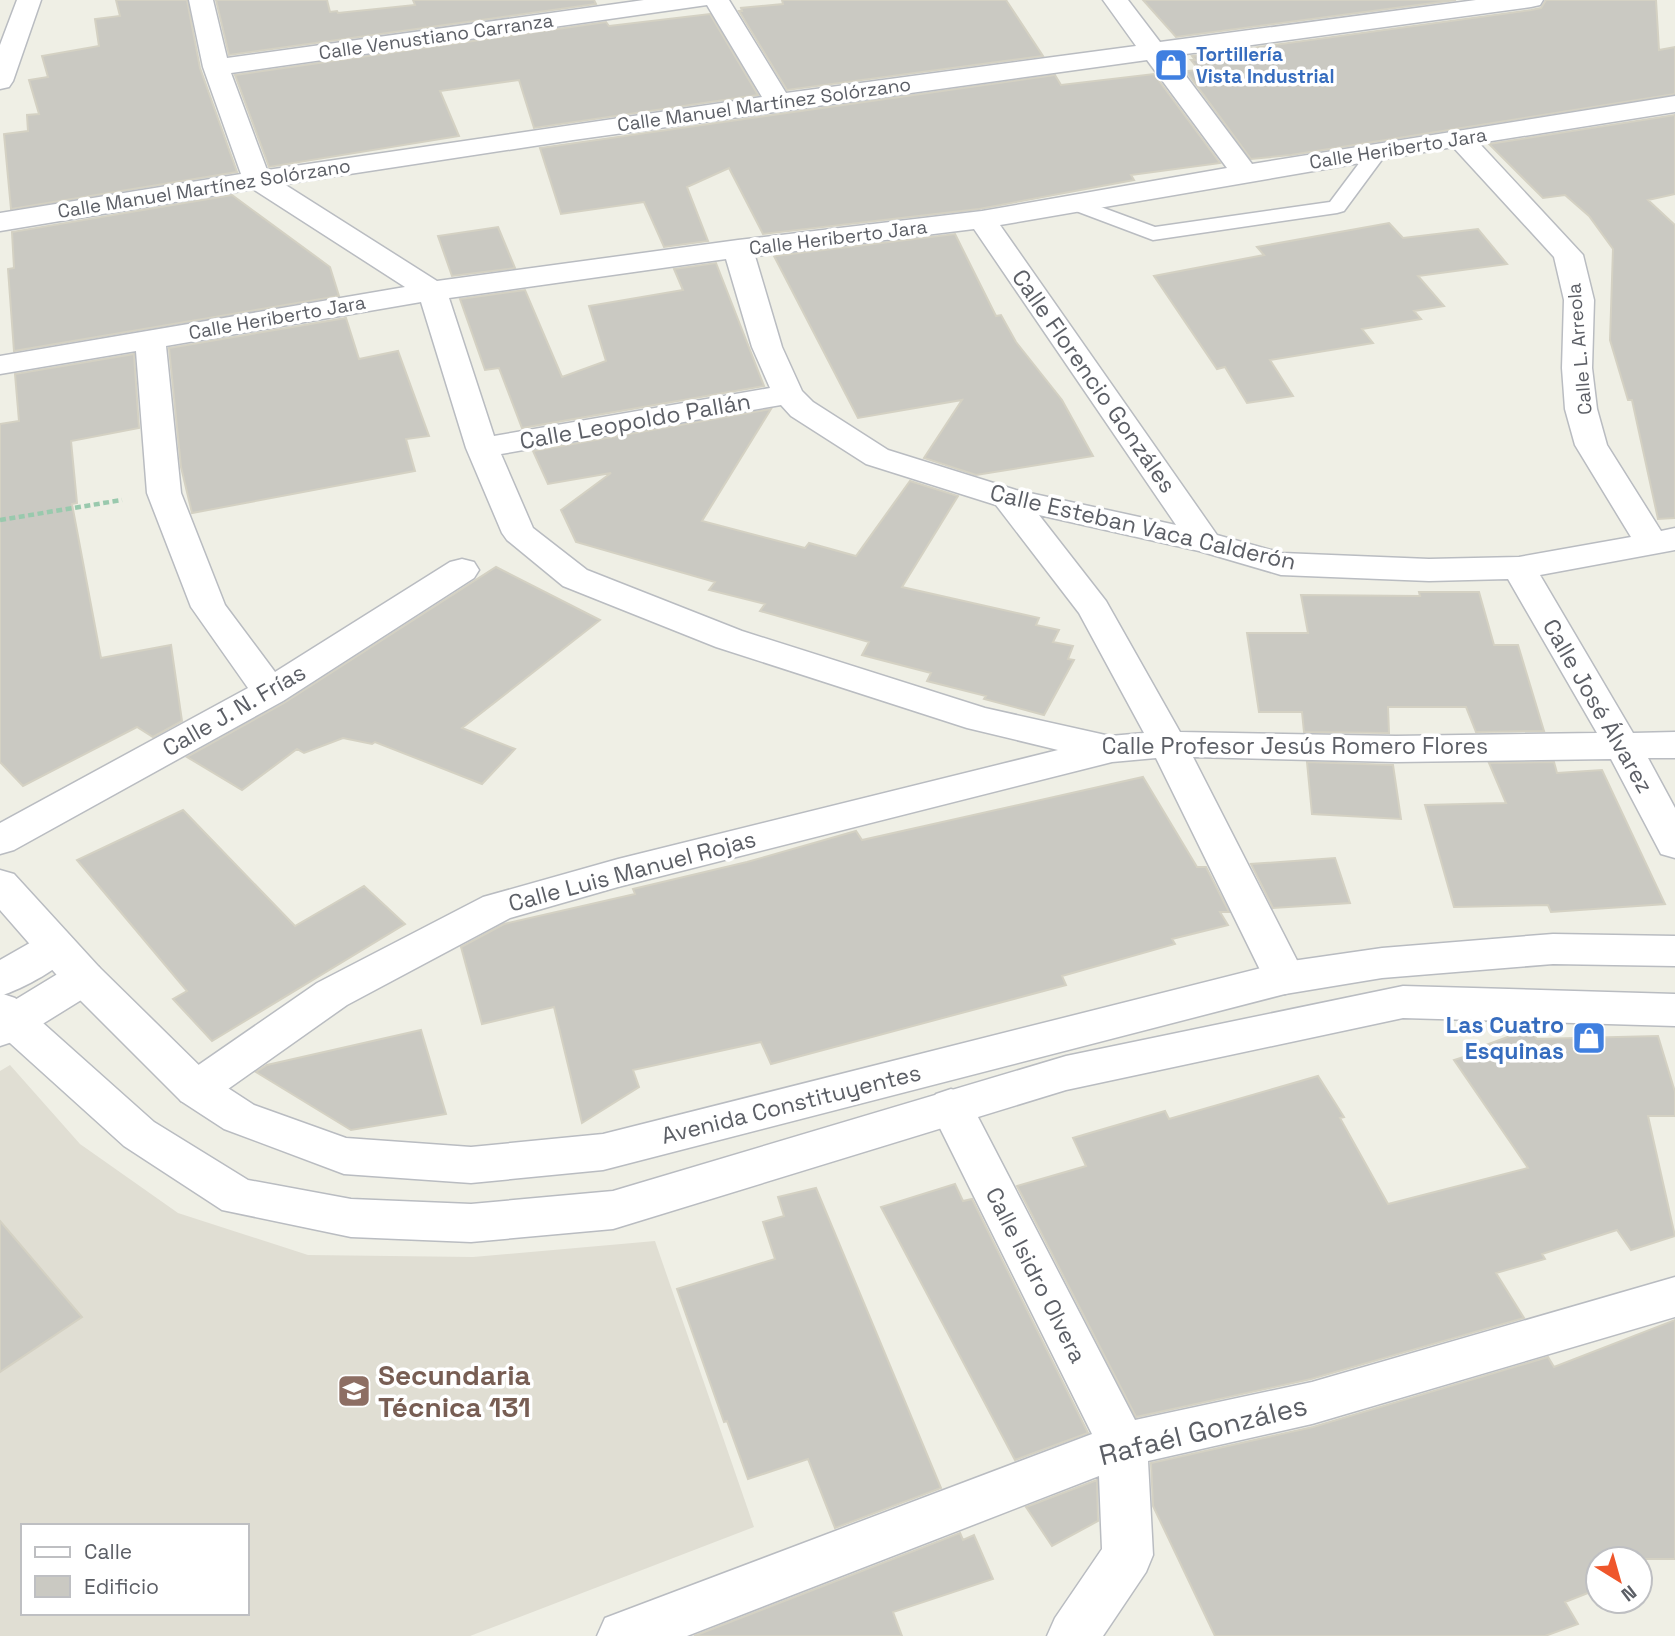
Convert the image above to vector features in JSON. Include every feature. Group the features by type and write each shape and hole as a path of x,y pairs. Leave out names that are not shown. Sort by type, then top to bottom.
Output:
{"street":[{"path":"0,81 29,0"},
{"path":"201,0 216,67 256,178 432,291"},
{"name":"Calle Venustiano Carranza","path":"216,67 698,0"},
{"path":"717,0 778,101"},
{"path":"1115,0 1245,173"},
{"name":"Calle Manuel Martínez Solórzano","path":"0,222 256,178 778,101 1531,0"},
{"name":"Calle Heriberto Jara","path":"0,365 432,291 738,249 982,220 1379,150 1672,107"},
{"name":"Calle L. Arreola","path":"1460,138 1568,256 1578,300 1577,368 1581,409 1591,445 1664,541"},
{"name":"Calle Florencio Gonzáles","path":"982,220 1205,542"},
{"name":"Calle Esteban Vaca Calderón","path":"738,249 767,347 788,394 802,409 877,457 1008,498 1205,542 1281,564 1429,570 1519,568 1664,541"},
{"name":"Calle Profesor Jesús Romero Flores","path":"432,291 482,448 519,533 575,578 729,639 967,715 1110,749 1168,744 1396,749 1675,745"},
{"path":"150,338 164,493 208,607 270,692"},
{"name":"Calle Leopoldo Pallán","path":"482,448 788,394"},
{"path":"1008,498 1094,609 1168,744 1285,978"},
{"name":"Calle José Álvarez","path":"1519,568 1675,844"},
{"name":"Calle J. N. Frías","path":"0,840 270,692 462,570"},
{"name":"Calle Luis Manuel Rojas","path":"196,1090 332,994 497,907 618,873 1110,749"},
{"name":"Avenida Constituyentes","path":"0,884 85,978 196,1090 240,1117 344,1156 471,1165 603,1152 1102,1045 1403,1002 1675,1010"},
{"path":"0,980 56,947"},
{"name":"Avenida Constituyentes","path":"5,1020 139,1134 238,1196 351,1219 471,1223 613,1210 1066,1073 1102,1045 1285,978 1382,962 1553,949 1675,951"},
{"path":"5,1020 85,978"},
{"name":"Calle Isidro Olvera","path":"951,1106 1122,1445"},
{"name":"Rafaél Gonzáles","path":"623,1636 1122,1445 1312,1403 1675,1297"},
{"path":"1073,1636 1128,1555 1122,1445"}],"lane":[{"path":"1075,204 1153,234 1337,207 1379,150"}],"path":[{"path":"0,520 164,493"}],"shaded area":[{"name":"Secundaria Técnica 131","path":"10,1065 80,1144 178,1213 308,1255 473,1257 655,1241 754,1527 470,1636 0,1636 0,1071"}],"building":[{"path":"116,0 187,0 200,68 237,172 11,209 4,134 28,131 27,115 39,114 29,80 48,77 42,56 99,46 95,19 120,16"},
{"path":"216,0 327,0 330,12 338,13 415,5 413,0 594,0 596,4 229,55"},
{"path":"782,0 1006,0 1043,56 787,90 739,11 742,11 741,8 783,4"},
{"path":"1143,0 1456,0 1176,37"},
{"path":"1546,0 1656,0 1659,50 1675,47 1675,94 1291,155 1251,159 1186,71 1199,70 1191,60 1195,60 1192,56 1531,10 1541,8"},
{"path":"710,14 758,95 534,128 519,80 440,91 459,136 269,167 235,75 606,22 609,26"},
{"path":"1154,74 1220,163 1131,175 1134,180 979,209 763,234 729,168 687,187 708,241 664,247 644,202 561,214 540,148 1055,75 1061,85"},
{"path":"1675,115 1675,194 1648,200 1675,225 1675,518 1658,519 1632,400 1628,400 1610,340 1613,249 1589,216 1565,195 1543,198 1489,144"},
{"path":"232,195 330,267 339,296 14,351 8,269 14,268 12,232"},
{"path":"1389,223 1403,238 1478,229 1507,264 1418,276 1444,306 1414,311 1421,319 1362,329 1373,343 1270,360 1293,396 1247,403 1225,367 1217,369 1154,276 1264,255 1257,247"},
{"path":"498,227 515,268 452,276 438,236"},
{"path":"955,234 996,316 1001,315 1016,342 1062,400 1093,456 976,475 924,458 962,400 858,418 774,256"},
{"path":"716,263 764,386 522,428 499,368 485,370 460,299 525,290 562,377 606,361 589,306 683,290 674,269"},
{"path":"346,318 359,359 398,351 429,436 406,439 415,471 192,513 181,467 169,348"},
{"path":"134,354 139,428 71,441 77,503 72,504 101,658 171,645 182,721 153,737 137,727 23,786 0,762 0,424 19,421 15,374"},
{"path":"771,409 702,521 805,548 809,543 856,556 910,481 958,496 902,587 1039,618 1036,625 1059,630 1053,642 1073,646 1068,659 1074,660 1044,715 927,681 931,673 862,655 869,642 760,611 765,604 709,590 715,582 576,542 561,510 611,473 548,484 533,451"},
{"path":"496,567 600,620 462,728 515,749 482,784 375,742 372,744 343,738 304,753 297,749 242,790 187,757 284,703"},
{"path":"1419,592 1479,592 1494,645 1518,645 1544,731 1476,732 1466,707 1388,707 1389,733 1304,732 1302,712 1259,712 1247,633 1308,633 1301,595 1420,596"},
{"path":"1307,762 1393,765 1401,819 1312,814"},
{"path":"1554,762 1557,773 1602,770 1665,904 1551,912 1548,905 1454,907 1425,805 1506,803 1489,763"},
{"path":"1143,777 1197,867 1206,867 1229,912 1220,912 1228,925 1172,939 1175,944 1062,976 1066,985 771,1064 761,1042 633,1070 639,1087 582,1123 554,1007 482,1024 461,947 504,924 635,894 633,889 747,862 856,831 862,840"},
{"path":"183,810 295,926 364,886 405,924 212,1041 173,999 187,991 77,860"},
{"path":"1335,858 1350,903 1273,908 1251,864"},
{"path":"1529,1029 1537,1039 1658,1036 1675,1092 1675,1116 1648,1116 1675,1236 1631,1250 1617,1230 1542,1254 1545,1259 1496,1273 1524,1318 1311,1379 1136,1417 1017,1186 1086,1166 1073,1138 1165,1111 1169,1119 1318,1076 1344,1117 1340,1118 1388,1204 1528,1168 1454,1060 1489,1049 1486,1045"},
{"path":"421,1030 446,1114 351,1130 256,1072 267,1065"},
{"path":"955,1184 963,1201 972,1199 1088,1433 1015,1460 881,1207"},
{"path":"816,1188 941,1488 835,1528 808,1459 748,1479 727,1421 724,1422 677,1289 775,1259 763,1222 784,1216 778,1197"},
{"path":"0,1221 82,1317 0,1372"},
{"path":"1675,1320 1675,1559 1654,1559 1654,1545 1584,1545 1584,1595 1565,1602 1578,1624 1545,1636 1215,1636 1153,1506 1151,1463 1313,1427 1548,1357 1554,1367"},
{"path":"1097,1480 1098,1521 1052,1546 1026,1507"},
{"path":"960,1533 963,1540 974,1535 993,1579 893,1612 902,1636 694,1636"}],"place":[{"name":"Tortillería Vista Industrial","path":"1171,65"},
{"name":"Las Cuatro Esquinas","path":"1589,1038"},
{"name":"Secundaria Técnica 131","path":"354,1391"}]}
